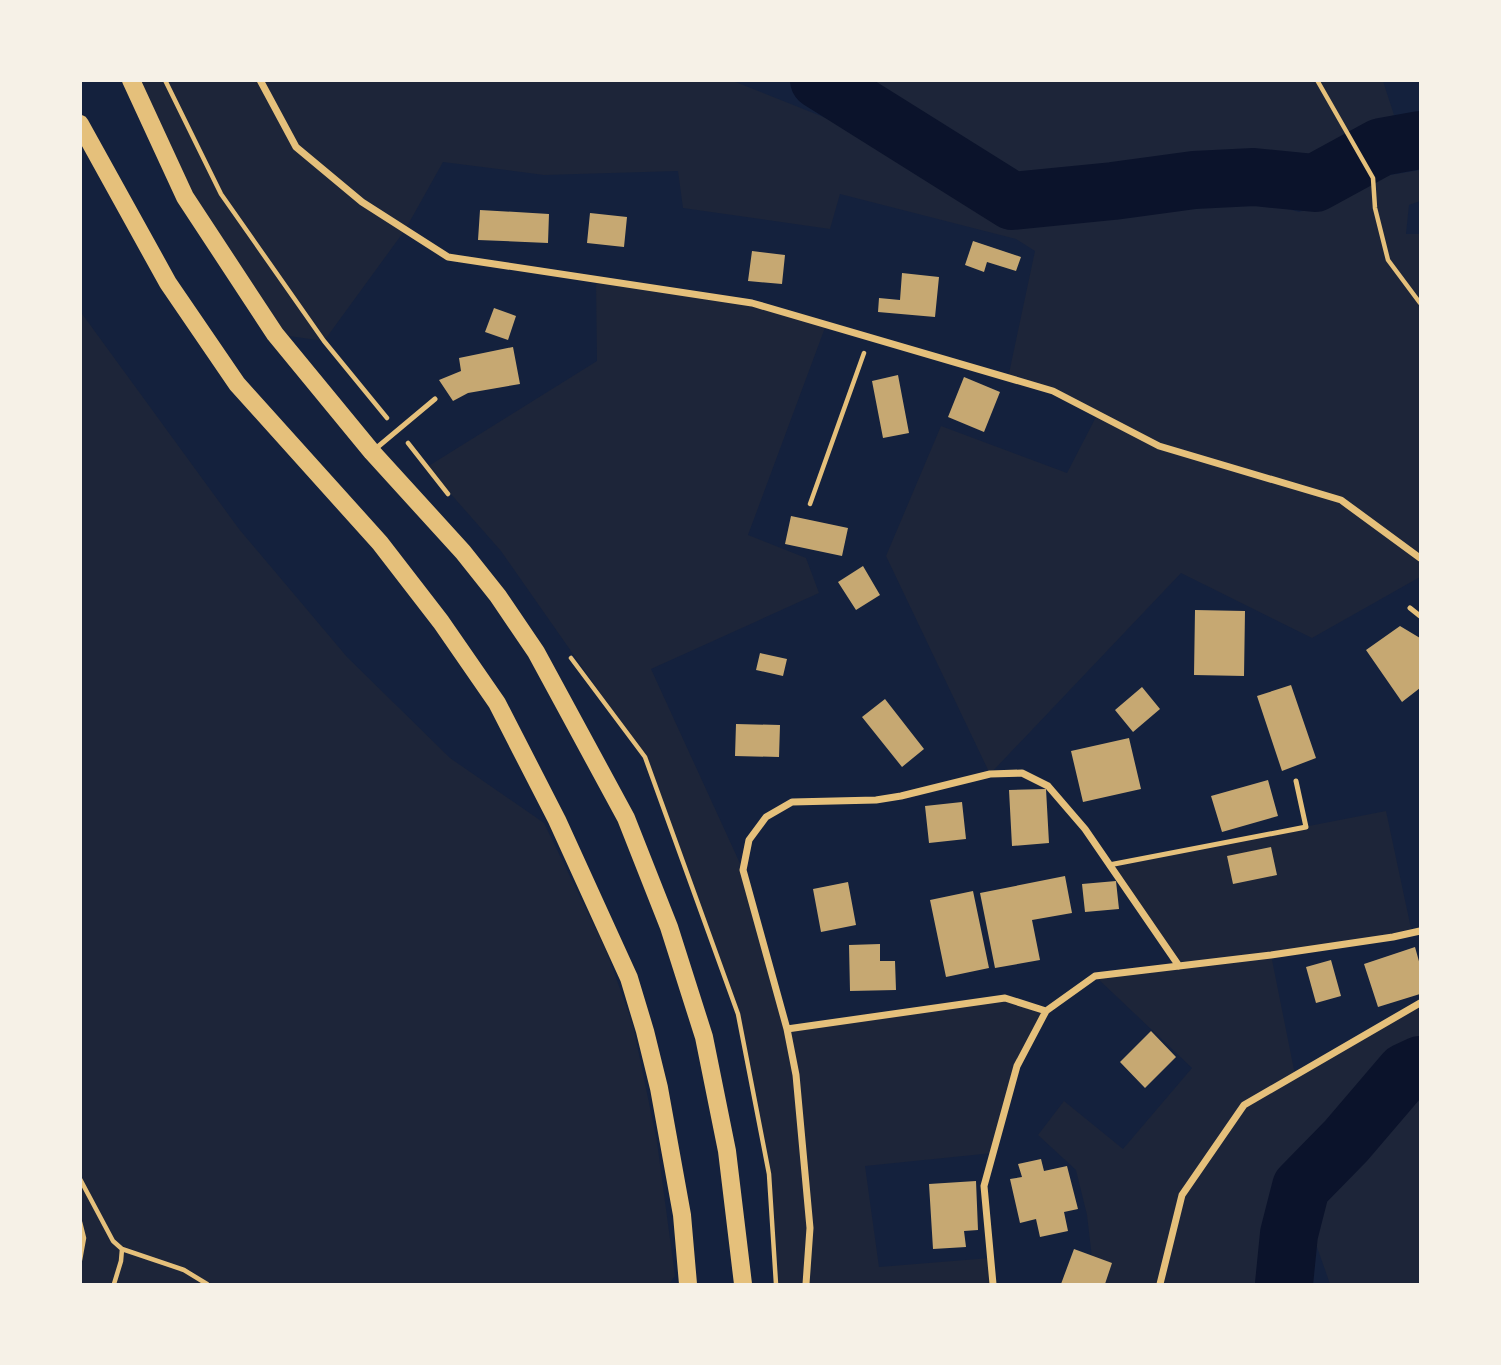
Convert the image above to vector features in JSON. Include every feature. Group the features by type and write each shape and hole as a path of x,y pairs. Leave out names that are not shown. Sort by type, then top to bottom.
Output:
{"main road":[{"path":"131,80 185,197 275,334 372,452 463,552 498,596 536,652 626,818 669,927 704,1037 727,1151 743,1284"},
{"path":"80,124 168,283 237,384 380,543 441,622 497,703 557,820 629,978 659,1088 682,1215 688,1284"}],"street":[{"path":"260,80 296,147 362,202 448,257 752,303 1053,391 1159,446 1341,500 1420,558"},
{"path":"806,1284 810,1228 796,1075 787,1029 743,870 749,840 766,817 792,802 876,800 990,774 1022,773 1048,786 1085,830 1180,966"},
{"path":"993,1284 984,1186 1017,1066 1046,1011 1095,976 1393,937 1420,931"},
{"path":"787,1029 1005,998 1046,1011"},
{"path":"1160,1284 1182,1195 1244,1105 1420,1003"}],"lane":[{"path":"372,452 435,399"},
{"path":"1410,608 1420,616"},
{"path":"1109,865 1306,827 1297,781"}],"path":[{"path":"1317,80 1373,178 1375,208 1388,260 1420,303"},
{"path":"810,504 869,338"},
{"path":"80,1179 113,1241 122,1250 184,1270 207,1284"},
{"path":"80,1222 84,1238 80,1260"},
{"path":"114,1284 122,1250"}],"shaded area":[{"path":"131,81 733,81 886,142 967,193 1020,216 1174,196 1237,195 1299,212 1332,202 1373,178 1420,170 1420,201 1409,205 1406,234 1420,234 1420,577 1312,638 1181,573 990,774 886,556 941,426 1067,473 1097,415 1053,391 1008,378 1035,251 1016,239 840,194 830,229 683,208 678,171 544,175 443,162 405,230 324,341 275,334 185,197"},
{"path":"846,81 1383,81 1394,115 1348,137 1307,163 1198,161 1056,182 1009,180"},
{"path":"596,280 752,303 826,325 748,535 806,558 819,593 651,669 743,870 787,1029 1005,998 1046,1011 1017,1066 993,1153 865,1166 879,1267 990,1258 993,1284 776,1284 769,1174 738,1014 645,757 501,551 427,467 597,361"},
{"path":"80,311 239,529 347,657 450,758 544,823 606,950 633,1025 657,1142 675,1276 669,1284 81,1284"},
{"path":"1386,811 1412,933 1271,955 1295,1075 1420,1003 1420,1049 1407,1054 1286,1180 1275,1255 1286,1284 1095,1284 1087,1215 1076,1170 1038,1135 1064,1101 1123,1149 1192,1068 1095,976 1179,966 1109,865"},
{"path":"1420,1088 1420,1284 1330,1284 1311,1230 1332,1176 1373,1129"}],"building":[{"path":"480,210 549,214 548,243 478,240"},
{"path":"590,213 627,217 624,247 587,243"},
{"path":"973,241 1021,257 1016,271 987,262 984,272 965,265"},
{"path":"752,251 785,255 782,284 748,281"},
{"path":"902,273 939,277 935,317 878,312 879,298 900,300"},
{"path":"494,308 516,316 508,340 485,332"},
{"path":"513,347 520,384 468,393 453,401 439,380 461,371 459,358"},
{"path":"898,375 909,433 883,438 872,381"},
{"path":"964,377 1000,392 984,432 948,417"},
{"path":"791,516 848,528 842,556 785,544"},
{"path":"863,566 880,595 856,610 838,582"},
{"path":"1195,610 1245,611 1244,676 1194,675"},
{"path":"1400,626 1420,638 1420,688 1402,702 1366,650"},
{"path":"760,653 787,659 783,676 756,670"},
{"path":"1291,685 1316,758 1282,771 1257,696"},
{"path":"1142,687 1160,709 1133,732 1115,710"},
{"path":"885,699 924,749 902,767 862,717"},
{"path":"736,724 780,725 779,757 735,756"},
{"path":"1129,738 1141,789 1083,802 1071,751"},
{"path":"1268,780 1278,816 1222,832 1211,796"},
{"path":"1046,789 1049,843 1012,846 1009,790"},
{"path":"962,802 966,839 929,843 925,806"},
{"path":"1271,847 1277,875 1233,884 1227,856"},
{"path":"1065,876 1072,913 1032,920 1040,960 995,968 980,893"},
{"path":"1116,881 1119,909 1085,912 1082,884"},
{"path":"848,882 856,925 821,932 813,889"},
{"path":"973,891 989,968 946,977 930,900"},
{"path":"880,944 880,961 895,961 896,990 850,991 849,945"},
{"path":"1415,947 1420,965 1420,994 1378,1007 1364,964"},
{"path":"1331,960 1341,996 1316,1003 1306,967"},
{"path":"1151,1031 1176,1057 1145,1088 1120,1062"},
{"path":"1041,1159 1044,1171 1067,1166 1078,1209 1064,1212 1068,1231 1040,1237 1036,1219 1020,1223 1010,1179 1022,1177 1018,1164"},
{"path":"976,1181 978,1230 964,1231 966,1247 933,1249 929,1184"},
{"path":"1074,1249 1112,1263 1105,1284 1061,1284"}],"waterway":[{"path":"819,80 1012,201 1194,180 1254,177 1315,183 1381,147 1420,140"},
{"path":"1284,1284 1289,1234 1301,1187 1346,1141 1405,1072 1420,1065"}]}
